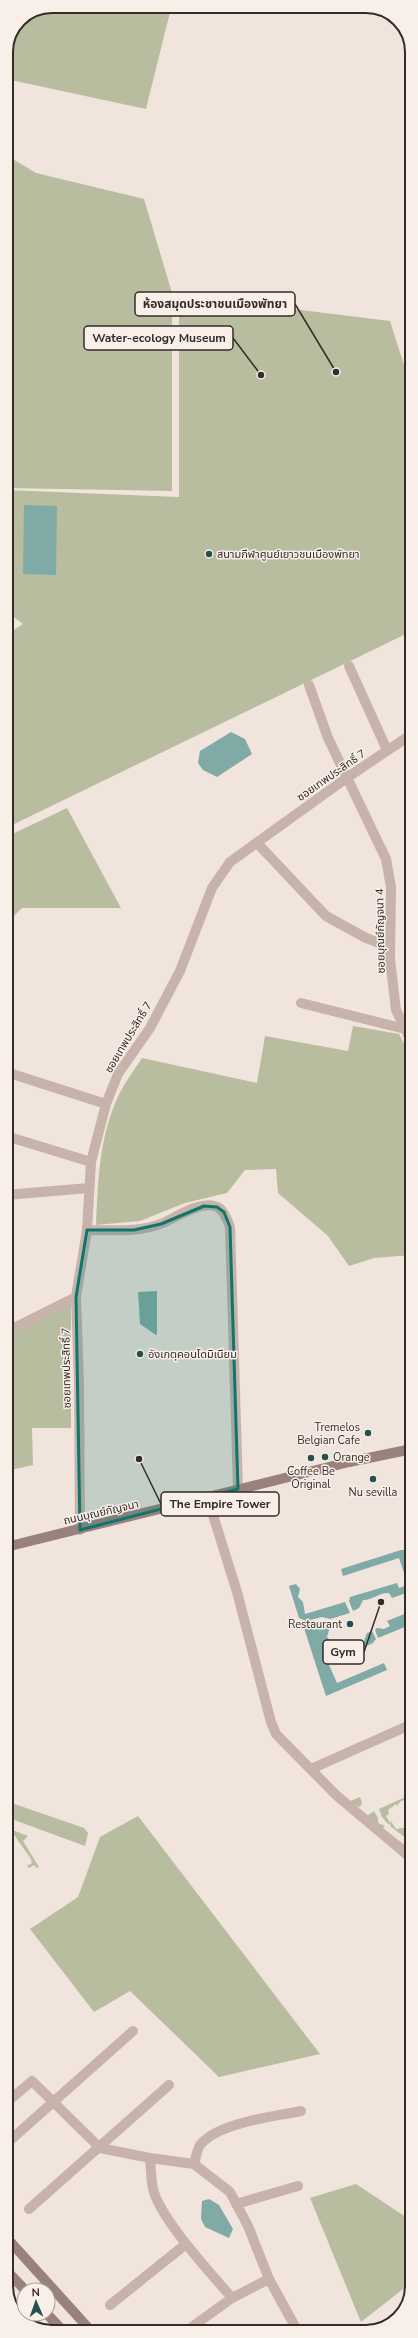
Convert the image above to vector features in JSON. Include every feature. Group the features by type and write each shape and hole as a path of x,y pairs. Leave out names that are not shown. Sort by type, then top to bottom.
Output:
{"street":[{"path":"349,666 387,750"},
{"name":"ซอยบุณย์กัญจนา 4","path":"309,685 318,714 386,859 391,887 390,947 396,1010 405,1029"},
{"name":"ซอยเทพประสิทธิ์ 7","path":"80,1530 79,1383 76,1297 87,1230 91,1162 106,1104 118,1074 150,1028 180,971 212,888 230,862 348,776 405,738"},
{"path":"257,843 326,916 366,938 390,947"},
{"path":"301,1003 405,1029"},
{"path":"13,1074 106,1104"},
{"path":"13,1138 91,1162"},
{"path":"13,1194 89,1188"},
{"path":"87,1230 134,1230 162,1224 204,1206 217,1207 224,1212 230,1227 238,1489"},
{"path":"13,1328 76,1297"},
{"name":"ถนนบุณย์กัญจนา","path":"13,1545 208,1499 238,1489 405,1451"},
{"path":"208,1499 239,1599 271,1722 276,1734 336,1795 405,1853"},
{"path":"310,1769 405,1727"},
{"path":"13,2138 133,2031"},
{"path":"13,2097 32,2081 100,2148 150,2158 194,2164 230,2192 248,2226 269,2279 294,2325"},
{"path":"28,2209 100,2148 115,2131 169,2085"},
{"path":"194,2164 200,2145 213,2133 226,2128 301,2110"},
{"path":"150,2158 153,2190 165,2212 186,2244 232,2298"},
{"path":"236,2204 298,2186"},
{"path":"110,2305 186,2244"},
{"path":"13,2245 86,2325"},
{"path":"195,2325 232,2298 269,2279"}],"highlighted area":[{"path":"204,1206 217,1207 224,1212 230,1227 238,1489 80,1530 76,1297 87,1230 134,1230 161,1224"}],"green space":[{"path":"52,13 170,13 146,109 13,80 13,52 16,37 20,30 24,24 37,16"},
{"path":"13,159 36,173 144,199 172,293 172,491 13,488"},
{"name":"สนามกีฬาศูนย์เยาวชนเมืองพัทยา","path":"179,295 390,321 405,368 405,634 13,825 13,630 23,624 13,616 13,490 179,497"},
{"path":"67,808 121,908 22,908 13,917 13,834"},
{"path":"353,1026 399,1034 405,1046 405,1256 374,1258 349,1266 328,1236 278,1193 276,1169 245,1170 227,1193 185,1203 140,1221 96,1225 100,1162 110,1116 124,1084 142,1058 257,1083 265,1036 348,1051"},
{"path":"71,1304 71,1428 32,1428 33,1465 13,1469 13,1332"},
{"path":"360,1797 362,1803 360,1807 348,1802"},
{"path":"405,1797 405,1800 401,1801 397,1806 396,1804 388,1810 389,1814 386,1816 390,1823 389,1825 382,1817 379,1809"},
{"path":"13,1803 84,1828 88,1833 85,1846 13,1820"},
{"path":"374,1811 378,1818 378,1823 385,1826 383,1828 405,1845 405,1848 367,1816"},
{"path":"138,1816 320,2054 219,2077 130,1991 94,2012 30,1929 78,1897 100,1837"},
{"path":"391,1821 396,1829 405,1826 405,1837 390,1826"},
{"path":"13,1830 28,1836 23,1841 39,1867 37,1868 34,1865 29,1868 27,1866 32,1863 31,1859 13,1833"},
{"path":"356,2184 405,2216 405,2288 361,2322 310,2198"}],"water":[{"path":"24,505 57,506 56,575 23,574"},
{"path":"231,732 245,739 252,754 217,777 203,770 198,763 200,751"},
{"path":"157,1291 156,1335 140,1324 138,1292"},
{"path":"405,1550 405,1576 399,1558 343,1576 341,1569"},
{"path":"397,1583 399,1588 405,1586 405,1593 392,1598 389,1593 386,1593 363,1600 359,1608 353,1611 349,1601 350,1597"},
{"path":"296,1584 300,1589 298,1597 303,1602 305,1614 345,1602 350,1613 330,1619 322,1617 306,1621 299,1618 289,1586"},
{"path":"405,1614 405,1627 378,1638 375,1630 377,1628 384,1629 390,1626 387,1621"},
{"path":"334,1621 337,1627 329,1630 327,1637 331,1642 344,1648 347,1648 351,1641 359,1643 364,1641 367,1633 372,1631 376,1639 373,1643 337,1659 335,1654 326,1658 337,1683 384,1663 387,1670 326,1696 304,1628 307,1624 322,1624"},
{"path":"209,2199 219,2205 233,2229 229,2238 205,2227 201,2219 202,2201"}],"place":[{"name":"ห้องสมุดประชาชนเมืองพัทยา","path":"336,372"},
{"name":"Water-ecology Museum","path":"261,375"},
{"name":"สนามกีฬาศูนย์เยาวชนเมืองพัทยา","path":"209,554"},
{"name":"อังเกตุคอนโดมิเนียม","path":"140,1354"},
{"name":"Tremelos Belgian Cafe","path":"368,1433"},
{"name":"Orange","path":"325,1457"},
{"name":"Coffee Be Original","path":"311,1458"},
{"name":"The Empire Tower","path":"139,1459"},
{"name":"Nu sevilla","path":"373,1479"},
{"name":"Gym","path":"381,1602"},
{"name":"Restaurant","path":"350,1624"}]}
